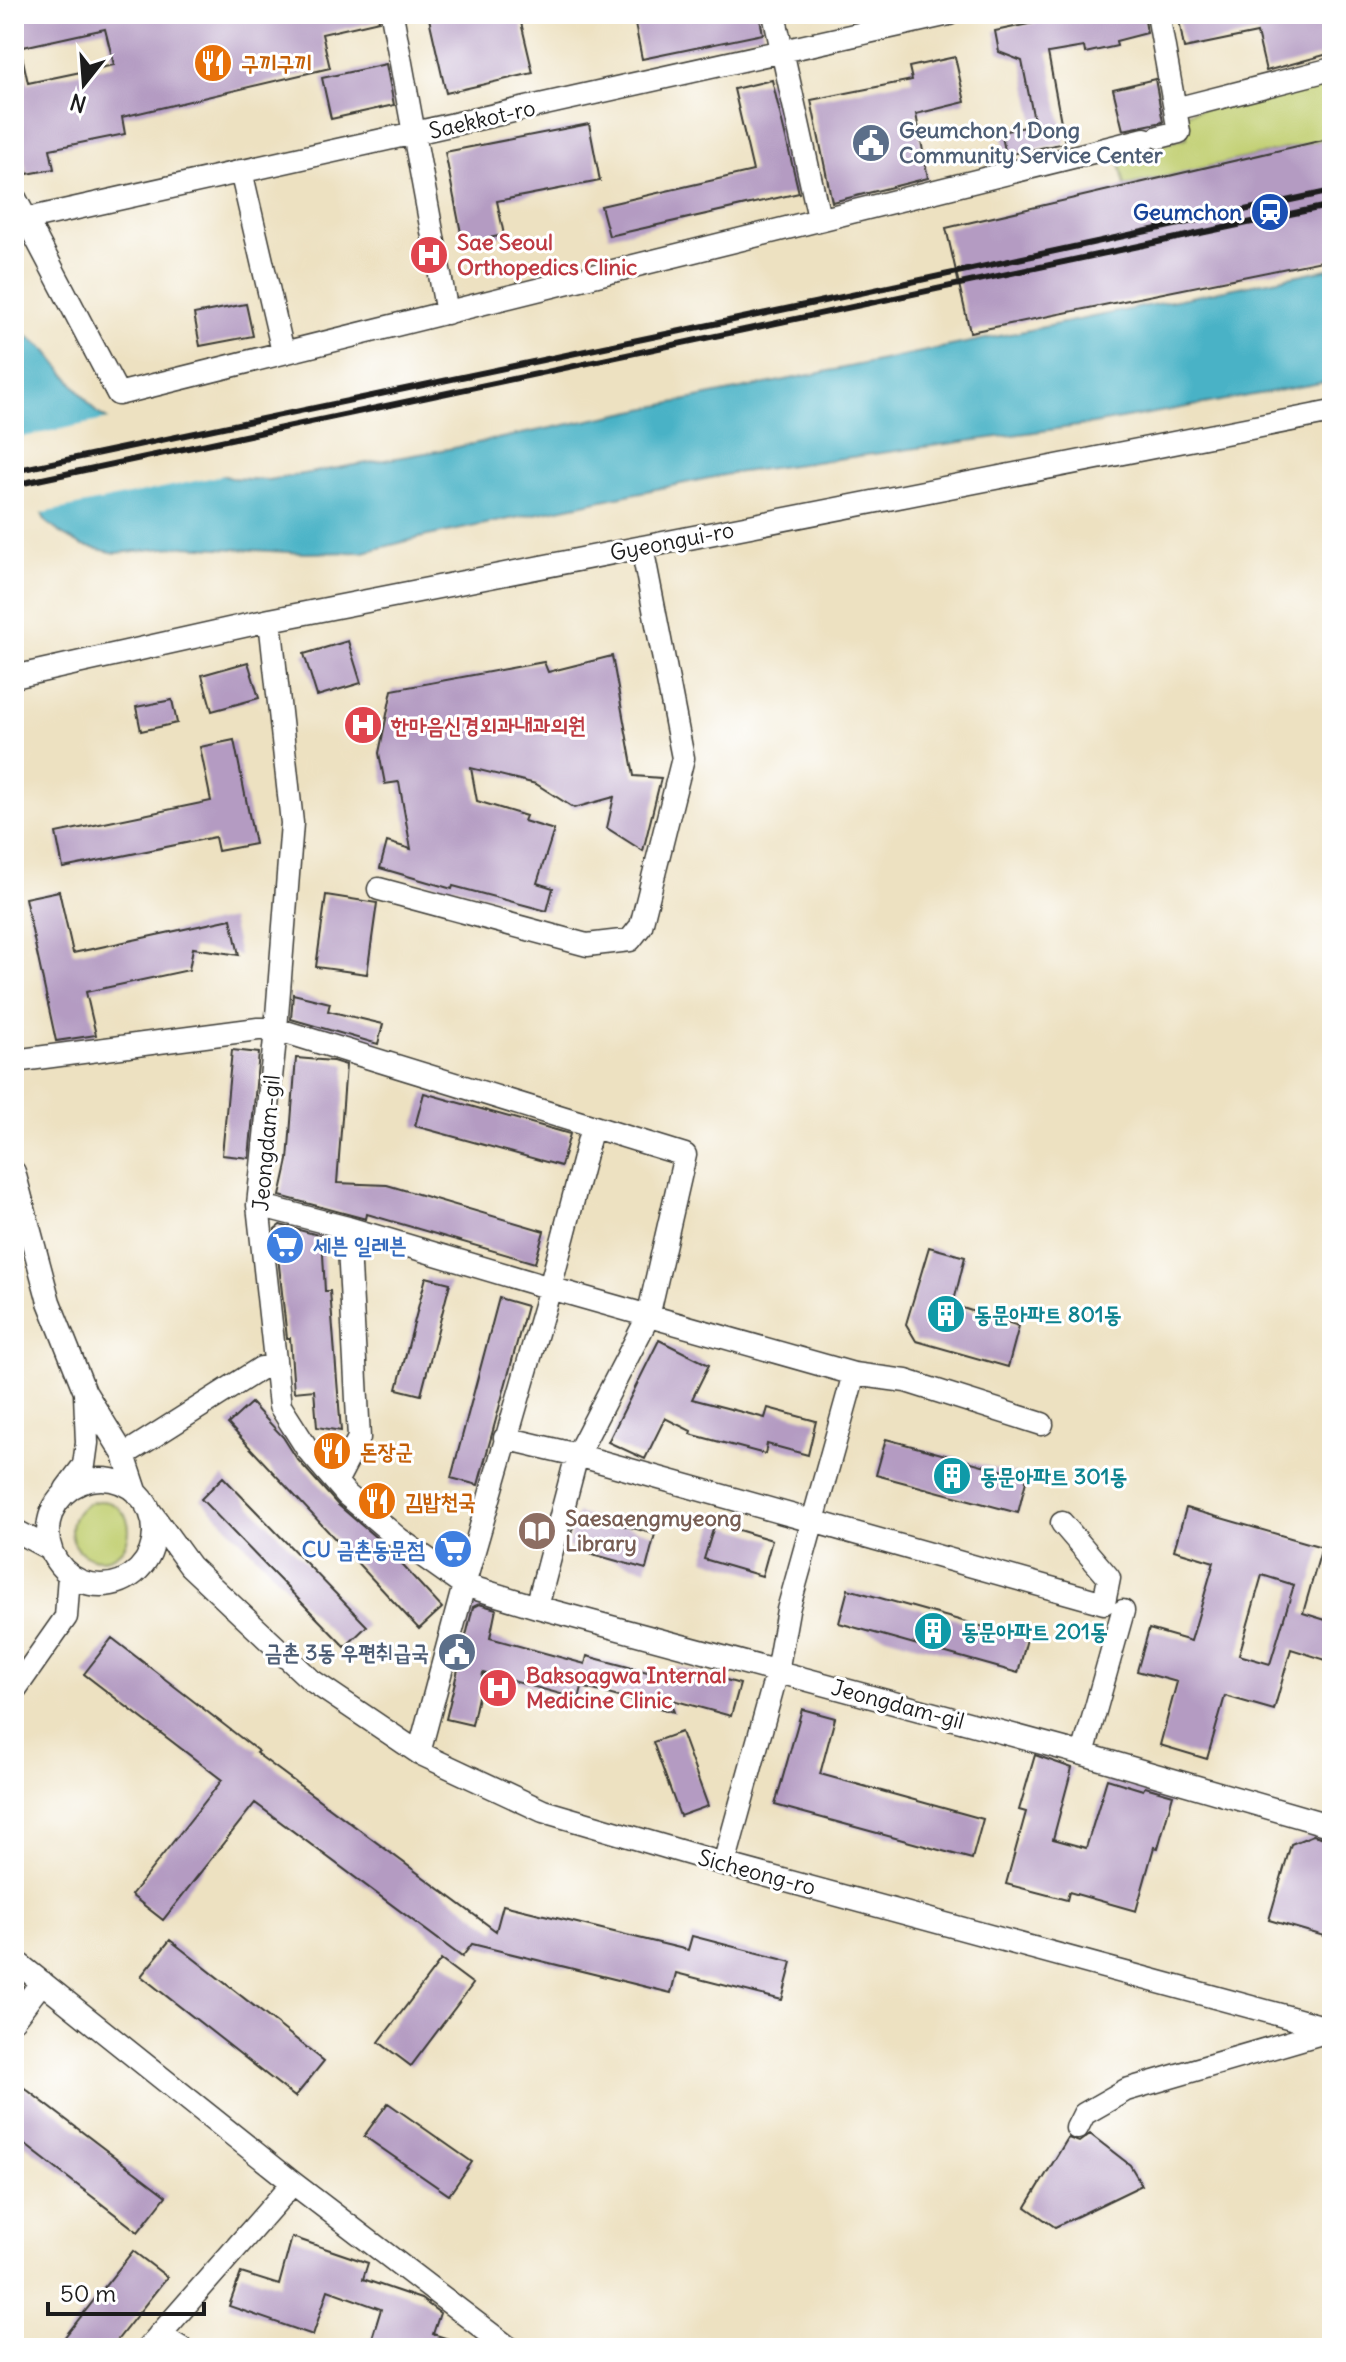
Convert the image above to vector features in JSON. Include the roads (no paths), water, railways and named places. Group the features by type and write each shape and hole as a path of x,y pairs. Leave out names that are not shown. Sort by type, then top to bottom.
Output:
{"street":[{"path":"392,14 447,313"},
{"path":"774,14 819,218"},
{"name":"Saekkot-ro","path":"19,221 949,14"},
{"path":"14,196 19,221 118,394 780,231 819,218 1179,132 1158,14"},
{"path":"1175,109 1332,69"},
{"path":"241,171 283,352"},
{"name":"Gyeongui-ro","path":"14,677 270,620 1332,412"},
{"path":"379,889 587,945 630,940 641,926 683,758 642,547"},
{"name":"Jeongdam-gil","path":"270,620 292,823 258,1205 280,1406 308,1450 347,1495 399,1539 464,1585 1083,1754 1332,1826"},
{"path":"14,1061 276,1029 685,1155 648,1317 577,1455 537,1607"},
{"path":"419,1753 505,1438 550,1288 592,1127"},
{"path":"14,1172 49,1302 85,1392 124,1455 153,1521 154,1535 144,1562 123,1580 95,1585 69,1575 57,1563 50,1549 47,1531 51,1513 84,1465 87,1443 85,1392"},
{"path":"258,1205 348,1228 854,1374 906,1381 1042,1424"},
{"path":"336,1482 359,1438 348,1228"},
{"path":"124,1455 261,1368 274,1368"},
{"path":"724,1864 777,1672 788,1610 854,1374"},
{"path":"505,1438 577,1455 1104,1603 1109,1578 1062,1523"},
{"path":"61,1497 74,1486 90,1480 115,1482 142,1500"},
{"name":"Sicheong-ro","path":"142,1500 190,1566 311,1680 419,1753 543,1811 724,1864 1332,2029"},
{"path":"14,1530 50,1549"},
{"path":"144,1562 190,1566"},
{"path":"66,1617 69,1575"},
{"path":"14,1691 66,1617 95,1585"},
{"path":"1083,1754 1123,1611"},
{"path":"14,1960 293,2183 509,2348"},
{"path":"14,2019 42,1982"},
{"path":"1077,2128 1084,2114 1126,2090 1332,2029"},
{"path":"181,2348 153,2342 293,2183"}],"water":[{"path":"1332,268 1332,381 1093,424 734,473 364,552 304,553 184,546 116,553 83,546 46,522 14,454 14,326 46,350 96,412 169,457 231,478 268,480 443,450"}],"railway":[{"path":"14,471 1332,191"},
{"path":"14,485 1332,205"}],"place":[{"name":"구끼구끼","path":"213,63"},
{"name":"Geumchon 1 Dong Community Service Center","path":"871,143"},
{"name":"Geumchon","path":"1270,212"},
{"name":"Sae Seoul Orthopedics Clinic","path":"429,255"},
{"name":"한마음신경외과내과의원","path":"363,725"},
{"name":"세븐 일레븐","path":"285,1245"},
{"name":"동문아파트 801동","path":"946,1314"},
{"name":"돈장군","path":"332,1451"},
{"name":"동문아파트 301동","path":"952,1476"},
{"name":"김밥천국","path":"377,1501"},
{"name":"Saesaengmyeong Library","path":"537,1531"},
{"name":"CU 금촌동문점","path":"453,1549"},
{"name":"동문아파트 201동","path":"933,1631"},
{"name":"금촌 3동 우편취급국","path":"457,1652"},
{"name":"Baksoagwa Internal Medicine Clinic","path":"498,1688"}]}
